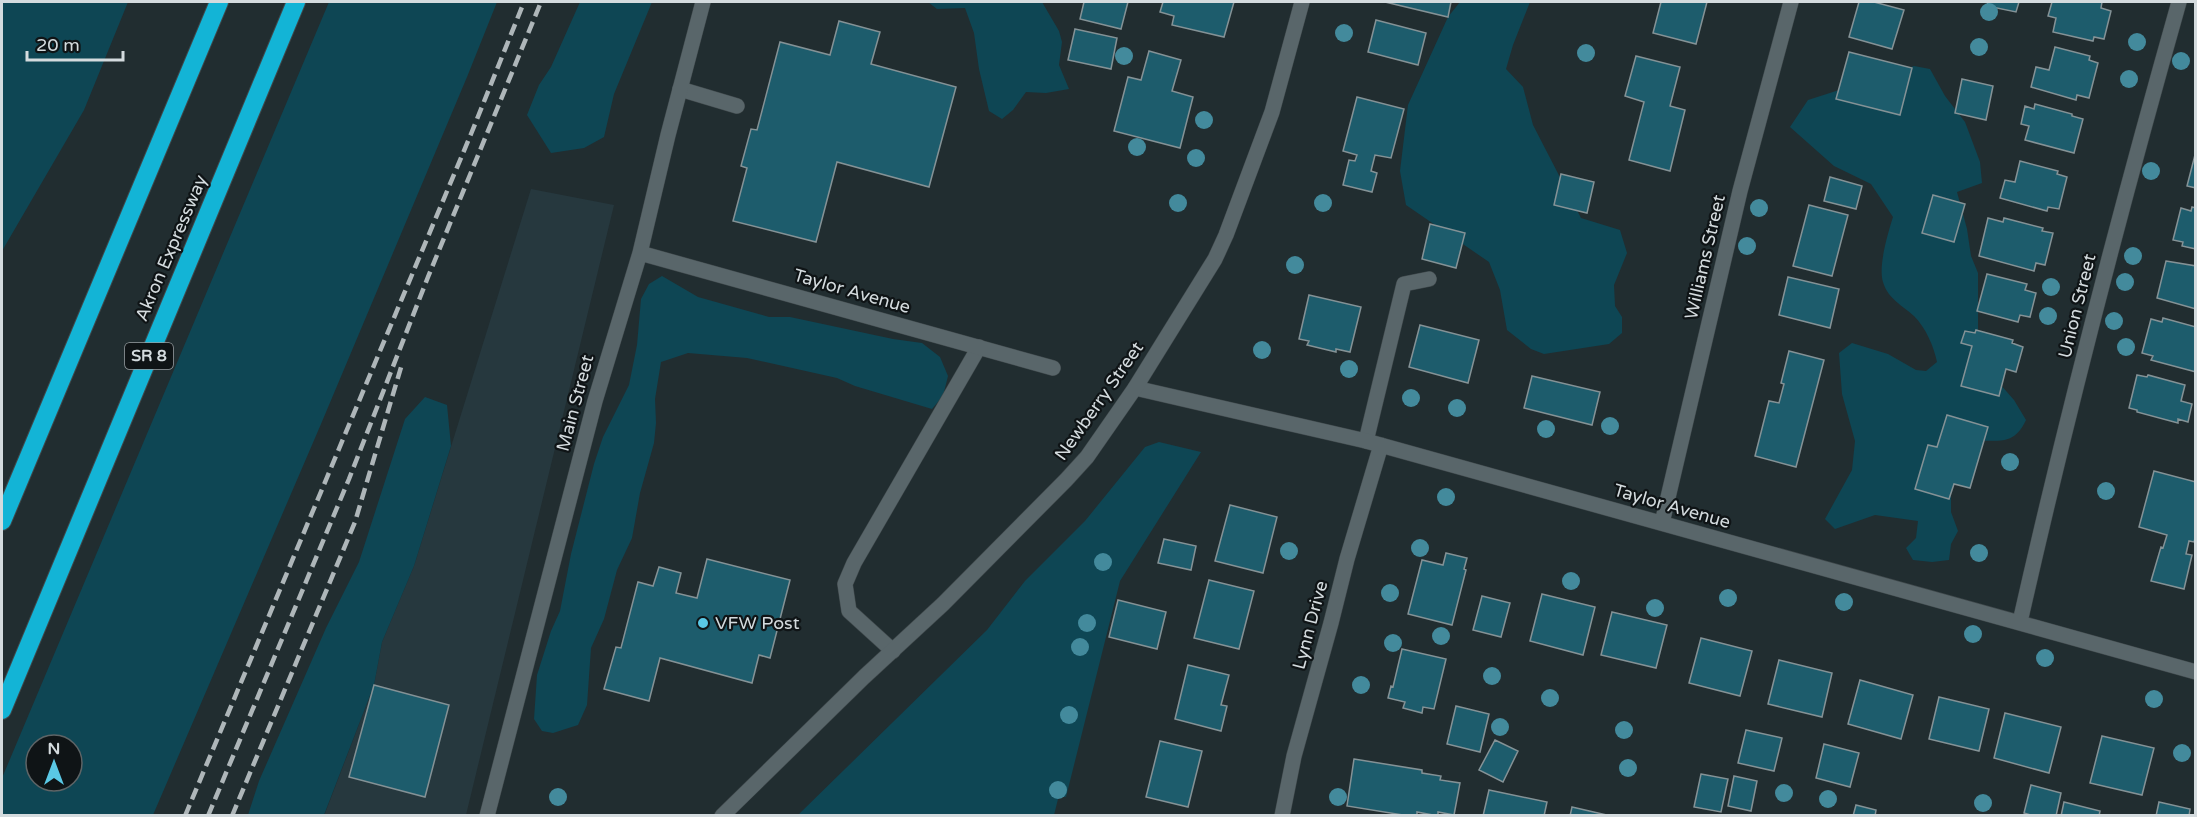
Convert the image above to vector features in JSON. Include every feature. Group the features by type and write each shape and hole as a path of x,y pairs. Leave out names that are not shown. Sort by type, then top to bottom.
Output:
{"highway":[{"path":"2,521 219,2"},
{"name":"Akron Expressway","path":"2,710 296,2"}],"street":[{"name":"Main Street","path":"487,816 595,401 640,252 703,2"},
{"name":"Newberry Street","path":"722,816 893,651 1066,480 1087,456 1135,388 1215,259 1272,112 1302,2"},
{"name":"Williams Street","path":"1662,524 1740,191 1791,2"},
{"name":"Union Street","path":"2020,622 2043,517 2145,122 2179,2"},
{"path":"680,89 737,106"},
{"name":"Taylor Avenue","path":"640,252 1053,368"},
{"name":"Lynn Drive","path":"1282,816 1294,758 1347,558 1373,443 1404,284 1429,279"},
{"path":"893,651 849,610 845,584 854,563 979,347"},
{"name":"Taylor Avenue","path":"1135,388 1373,443 2196,672"}],"shaded area":[{"path":"2,2 128,2 84,110 2,251"},
{"path":"329,2 497,2 321,424 153,815 2,815 2,778"},
{"path":"580,2 652,2 614,94 604,137 584,148 551,153 527,115 539,85 551,67"},
{"path":"928,2 1042,2 1059,31 1062,42 1059,65 1069,89 1046,93 1026,92 1013,110 1002,119 989,111 979,69 974,33 965,8 937,9"},
{"path":"1460,2 1530,2 1506,69 1523,87 1533,125 1581,218 1620,230 1627,253 1614,285 1615,306 1622,317 1622,333 1609,344 1544,354 1531,349 1507,330 1500,290 1489,262 1406,205 1400,171 1408,105 1448,17"},
{"path":"1914,66 1930,69 1945,96 1965,122 1980,162 1982,183 1957,192 1967,229 1971,256 1978,273 1978,359 2014,400 2026,420 2017,434 2006,440 1977,441 1951,477 1951,512 1958,531 1951,544 1949,560 1932,562 1913,560 1906,548 1916,538 1918,521 1875,515 1835,529 1825,519 1852,470 1855,441 1842,394 1839,353 1852,343 1888,354 1916,370 1926,371 1937,362 1932,344 1922,326 1892,297 1883,282 1883,259 1893,217 1871,184 1834,166 1790,127 1808,100"},
{"path":"531,189 614,205 466,815 324,816 374,685 382,642 414,566"},
{"path":"662,276 698,297 769,317 790,317 922,343 940,357 948,376 943,396 932,409 855,386 837,378 747,358 688,353 661,362 655,399 654,443 640,493 632,538 617,570 604,619 591,648 587,705 578,725 553,733 542,731 534,719 537,675 560,611 571,554 594,464 603,437 629,385 637,345 641,299 649,284"},
{"path":"425,397 447,405 451,446 414,566 382,642 374,685 324,815 248,815 259,781 326,628 359,562 405,419"},
{"path":"1159,442 1201,452 1120,581 1066,797 1059,795 1054,815 798,815 987,630 1025,581 1085,521 1145,447"}],"building":[{"path":"1084,2 1128,2 1121,29 1080,19"},
{"path":"1163,2 1234,2 1224,37 1172,25 1174,16 1160,12"},
{"path":"1385,2 1451,2 1448,17"},
{"path":"1661,2 1707,2 1696,44 1653,33"},
{"path":"1859,2 1874,2 1904,10 1892,49 1849,37"},
{"path":"1988,2 2019,2 2016,12 1987,6"},
{"path":"2052,2 2102,2 2101,8 2111,11 2104,39 2094,37 2093,41 2053,32 2056,18 2048,16"},
{"path":"1376,20 1426,33 1418,65 1368,52"},
{"path":"839,21 880,32 871,64 956,87 929,187 837,162 816,242 733,221 747,168 741,166 751,129 757,130 780,42 830,55"},
{"path":"1075,29 1117,38 1111,69 1068,60"},
{"path":"2055,47 2090,56 2089,60 2098,63 2089,98 2077,95 2076,100 2031,87 2036,67 2049,70"},
{"path":"1149,51 1181,60 1172,91 1193,97 1180,148 1114,131 1128,77 1141,80"},
{"path":"1849,52 1912,68 1900,115 1836,99"},
{"path":"1636,56 1680,67 1670,106 1685,110 1670,171 1629,160 1644,102 1625,96"},
{"path":"1962,79 1993,86 1986,120 1955,113"},
{"path":"1357,97 1404,109 1391,158 1375,155 1371,171 1377,173 1372,192 1343,185 1349,160 1355,161 1357,155 1343,151"},
{"path":"2035,104 2083,119 2074,153 2025,140 2029,126 2021,124 2025,106 2034,109"},
{"path":"2196,151 2196,188 2187,186"},
{"path":"2020,161 2058,171 2057,174 2067,177 2059,209 2048,207 2047,211 2000,198 2005,180 2015,182"},
{"path":"1561,174 1594,182 1587,213 1554,205"},
{"path":"1830,177 1862,186 1856,209 1824,201"},
{"path":"1933,195 1965,204 1954,242 1922,233"},
{"path":"1809,205 1848,215 1832,276 1793,266"},
{"path":"2192,207 2196,208 2196,249 2182,246 2183,242 2173,240 2181,208 2191,211"},
{"path":"1988,218 2003,222 2004,218 2043,228 2042,231 2053,233 2045,265 2036,263 2034,271 1979,256"},
{"path":"1430,224 1465,233 1456,268 1422,259"},
{"path":"2166,261 2196,266 2196,309 2157,298"},
{"path":"1987,274 2027,284 2025,290 2036,293 2030,317 2020,315 2018,322 1977,311"},
{"path":"1788,277 1839,289 1830,328 1779,315"},
{"path":"1309,295 1361,307 1350,352 1336,349 1336,352 1307,345 1309,341 1299,339"},
{"path":"2163,318 2196,327 2196,372 2151,360 2153,356 2142,353 2151,319 2162,322"},
{"path":"1420,325 1479,340 1468,383 1409,367"},
{"path":"1976,330 2013,340 2012,343 2023,347 2016,372 2006,369 1999,396 1961,386 1972,346 1961,343 1965,331 1975,333"},
{"path":"1789,351 1824,360 1796,467 1755,456 1769,401 1779,403 1784,384 1781,383"},
{"path":"2137,375 2147,377 2148,375 2185,385 2181,401 2192,404 2188,422 2178,419 2178,423 2129,408"},
{"path":"1532,376 1600,392 1592,425 1524,408"},
{"path":"1947,415 1988,427 1970,488 1954,484 1949,499 1915,489 1928,445 1937,447"},
{"path":"2154,471 2196,482 2196,535 2194,542 2189,541 2186,554 2192,555 2184,589 2151,581 2167,535 2139,527"},
{"path":"1230,505 1277,517 1263,573 1215,561"},
{"path":"1164,539 1196,546 1191,570 1158,563"},
{"path":"1446,553 1467,558 1452,625 1408,614 1422,560 1443,565"},
{"name":"VFW Post","path":"707,559 790,580 770,658 759,655 752,683 660,658 649,701 604,689 616,647 621,648 638,582 653,586 659,567 681,573 676,593 697,598"},
{"path":"1209,580 1254,591 1239,649 1194,638"},
{"path":"1542,594 1595,607 1583,655 1530,641"},
{"path":"1482,596 1510,603 1501,637 1473,630"},
{"path":"1118,600 1166,612 1157,649 1109,637"},
{"path":"1612,612 1667,625 1656,668 1601,655"},
{"path":"1701,638 1752,651 1740,696 1689,683"},
{"path":"1402,649 1446,659 1434,709 1423,707 1422,713 1403,708 1405,702 1388,698"},
{"path":"1779,660 1832,673 1822,717 1768,704"},
{"path":"1188,665 1229,675 1221,705 1227,706 1221,731 1175,719"},
{"path":"1860,680 1913,695 1901,739 1848,724"},
{"path":"374,685 449,705 425,797 349,777"},
{"path":"1939,697 1989,709 1979,751 1929,739"},
{"path":"1456,706 1489,714 1480,752 1447,744"},
{"path":"2005,713 2061,727 2049,773 1994,758"},
{"path":"1746,730 1782,738 1774,771 1738,763"},
{"path":"2102,736 2154,748 2142,795 2090,783"},
{"path":"1495,740 1518,751 1503,782 1479,770"},
{"path":"1160,741 1202,751 1188,807 1146,797"},
{"path":"1824,744 1859,753 1850,787 1816,778"},
{"path":"1354,759 1422,770 1422,773 1441,776 1440,780 1460,783 1454,815 1438,812 1438,816 1417,812 1417,816 1409,816 1347,806"},
{"path":"1701,774 1728,779 1721,812 1694,807"},
{"path":"1734,776 1757,781 1751,811 1728,806"},
{"path":"2031,785 2061,793 2056,816 2034,816 2024,813"},
{"path":"1489,790 1547,802 1544,816 1483,816"},
{"path":"2064,802 2100,811 2099,816 2061,816"},
{"path":"2159,802 2190,809 2189,816 2156,816"},
{"path":"1856,805 1876,810 1875,816 1853,816"},
{"path":"1572,807 1611,816 1570,816"}],"railway":[{"path":"185,816 471,134 524,2"},
{"path":"208,816 349,479 428,277 541,2"},
{"path":"232,816 355,522 402,364"}],"place":[{"name":"VFW Post","path":"703,623"}]}
